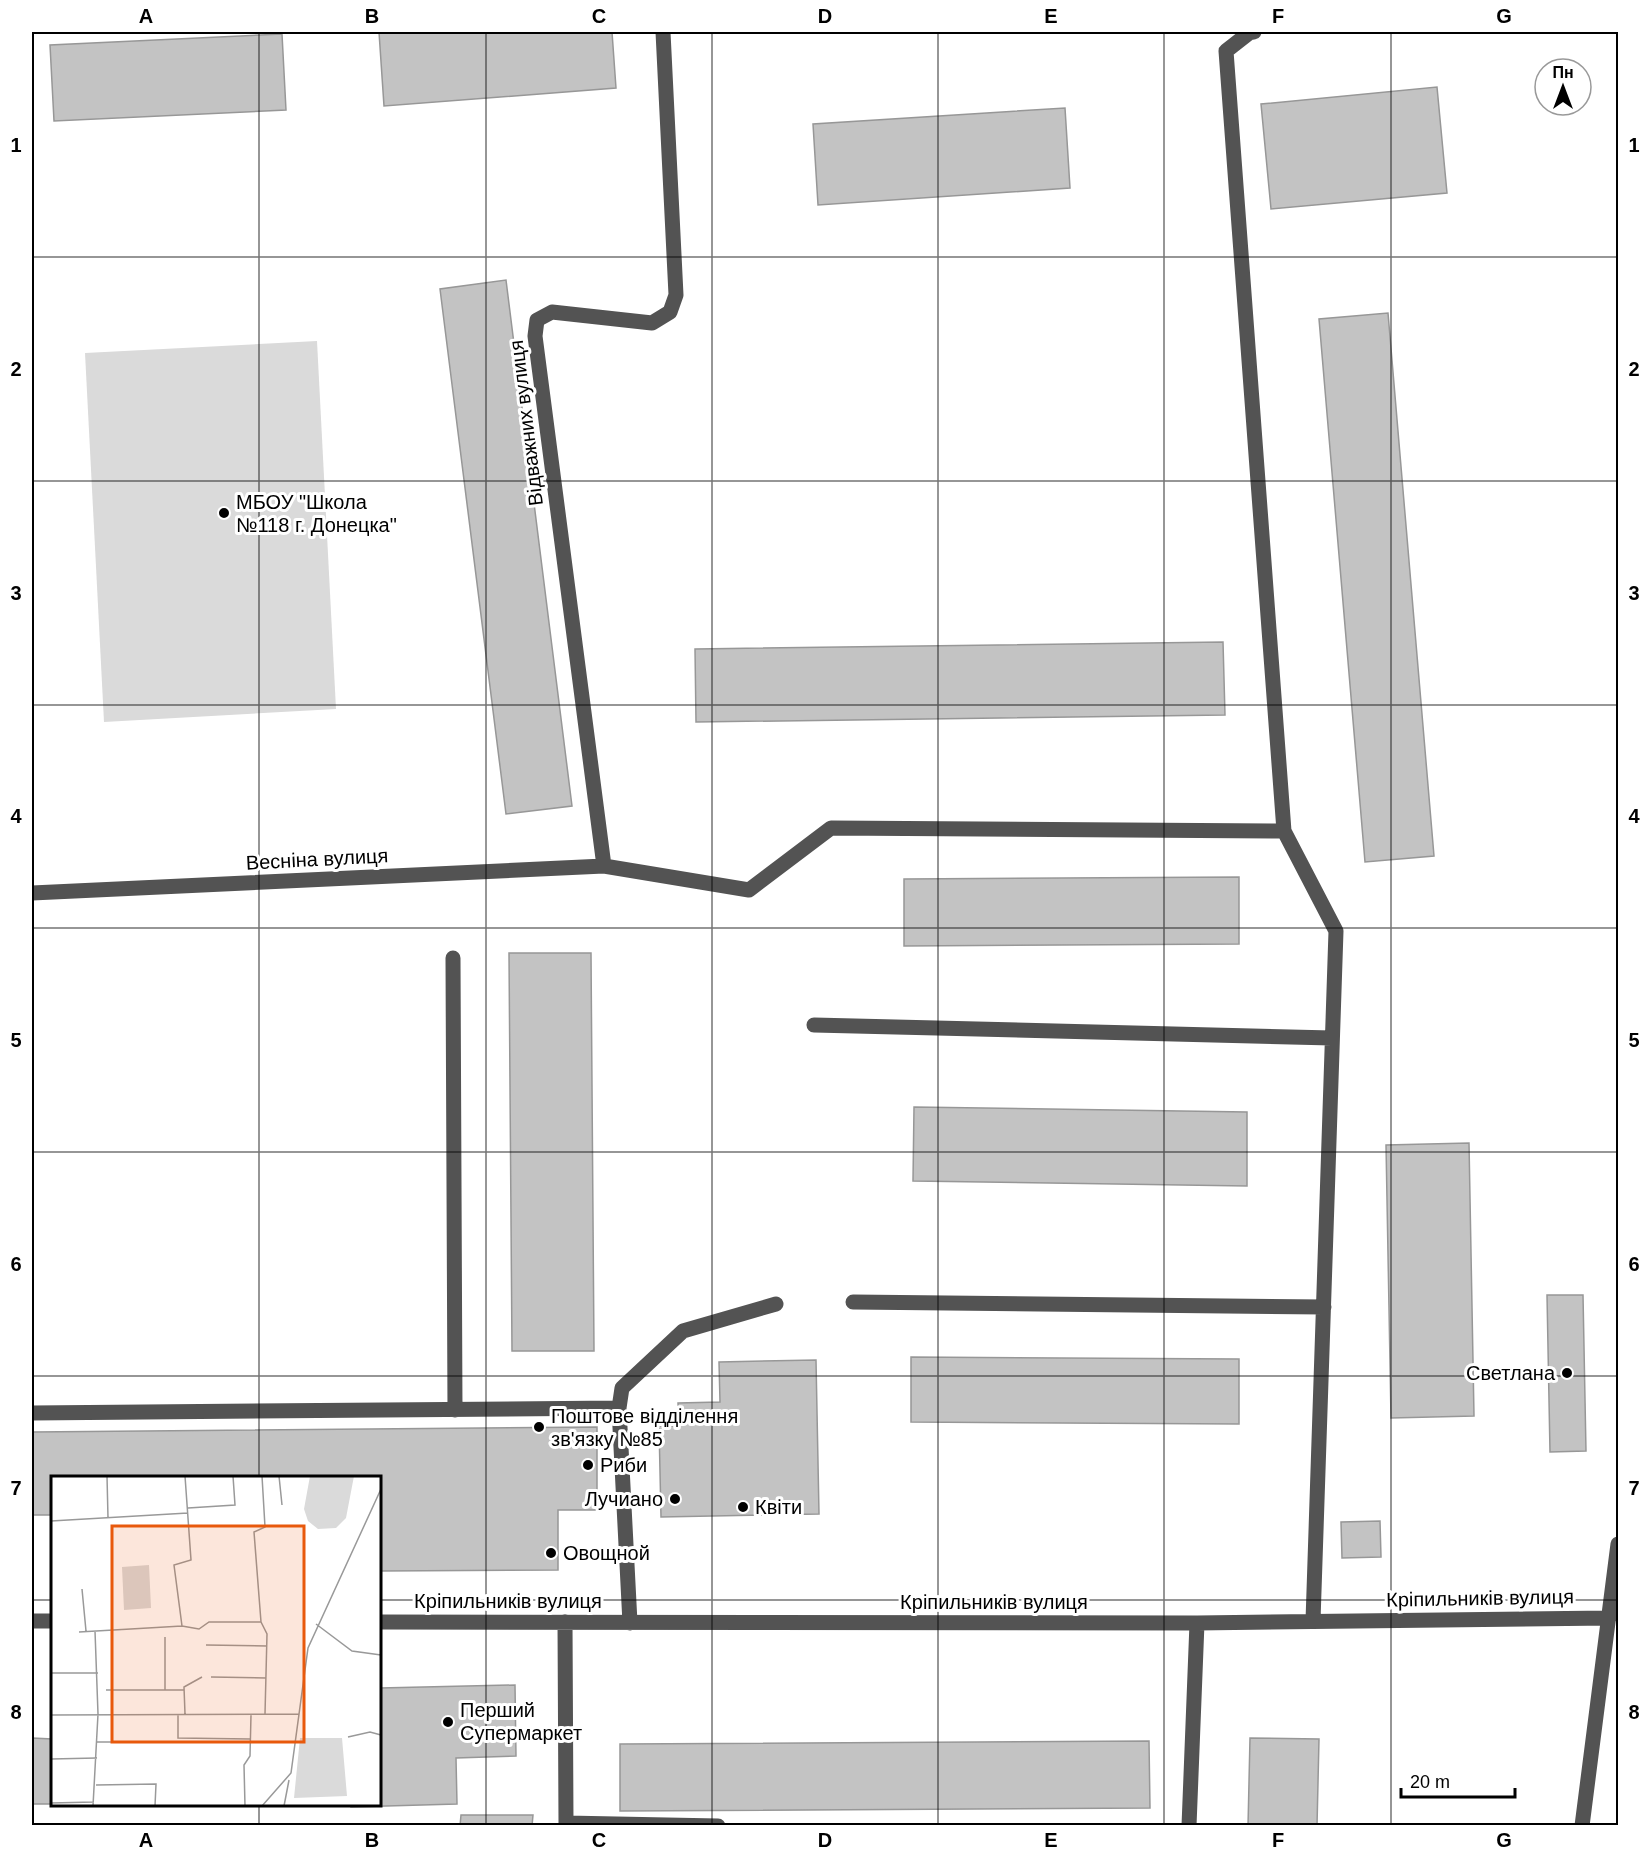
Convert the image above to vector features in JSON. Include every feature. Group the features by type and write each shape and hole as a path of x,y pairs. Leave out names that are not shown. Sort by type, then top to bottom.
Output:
{"street":[{"name":"Відважних вулиця","path":"604,866 535,336 537,320 552,312 652,323 670,312 676,295 663,32"},
{"path":"1254,32 1249,33 1226,51 1284,831 1336,931 1314,1622"},
{"name":"Весніна вулиця","path":"32,893 604,866 749,890 831,828 1284,831"},
{"path":"453,958 456,1410"},
{"path":"813,1025 1332,1038"},
{"path":"853,1302 1324,1307"},
{"path":"630,1623 619,1408 622,1388 683,1331 776,1304"},
{"path":"32,1413 619,1408"},
{"path":"1582,1826 1618,1544"},
{"name":"Кріпильників вулиця","path":"381,1622 1197,1623 1609,1618"},
{"path":"32,1621 51,1621"},
{"path":"565,1622 566,1823 718,1826"},
{"path":"1189,1826 1197,1623"}],"shaded area":[{"path":"317,341 336,709 104,722 85,353"}],"building":[{"path":"379,32 612,32 616,88 384,106"},
{"path":"282,34 286,110 54,121 50,45"},
{"path":"1437,87 1447,193 1271,209 1261,104"},
{"path":"1065,108 1070,188 818,205 813,124"},
{"path":"506,280 572,806 506,814 440,289"},
{"path":"1388,313 1434,856 1365,862 1319,319"},
{"path":"1223,642 1225,715 696,722 695,649"},
{"path":"1239,877 1239,944 904,946 904,879"},
{"path":"509,953 591,953 594,1351 512,1351"},
{"path":"914,1107 1247,1112 1247,1186 913,1181"},
{"path":"1469,1143 1474,1416 1391,1418 1386,1145"},
{"name":"Светлана","path":"1547,1295 1583,1295 1586,1451 1550,1452"},
{"path":"911,1357 1239,1359 1239,1424 911,1422"},
{"path":"816,1360 819,1514 661,1517 659,1426 679,1426 678,1403 720,1402 719,1362"},
{"path":"597,1427 597,1510 558,1510 558,1570 381,1571 381,1476 51,1476 51,1515 32,1515 32,1432"},
{"path":"1380,1521 1381,1557 1342,1558 1341,1522"},
{"name":"Перший Супермаркет","path":"515,1685 516,1756 456,1758 457,1804 351,1807 381,1806 381,1688"},
{"path":"32,1738 51,1739 51,1804 32,1804"},
{"path":"1250,1738 1319,1739 1317,1826 1248,1826"},
{"path":"1149,1741 1150,1808 620,1811 620,1744"},
{"path":"461,1815 533,1815 532,1826 460,1826"}],"place":[{"name":"МБОУ \"Школа №118 г. Донецка\"","path":"224,513"},
{"name":"Светлана","path":"1567,1373"},
{"name":"Поштове відділення зв'язку №85","path":"539,1427"},
{"name":"Риби","path":"588,1465"},
{"name":"Лучиано","path":"675,1499"},
{"name":"Квіти","path":"743,1507"},
{"name":"Овощной","path":"551,1553"},
{"name":"Перший Супермаркет","path":"448,1722"}]}
